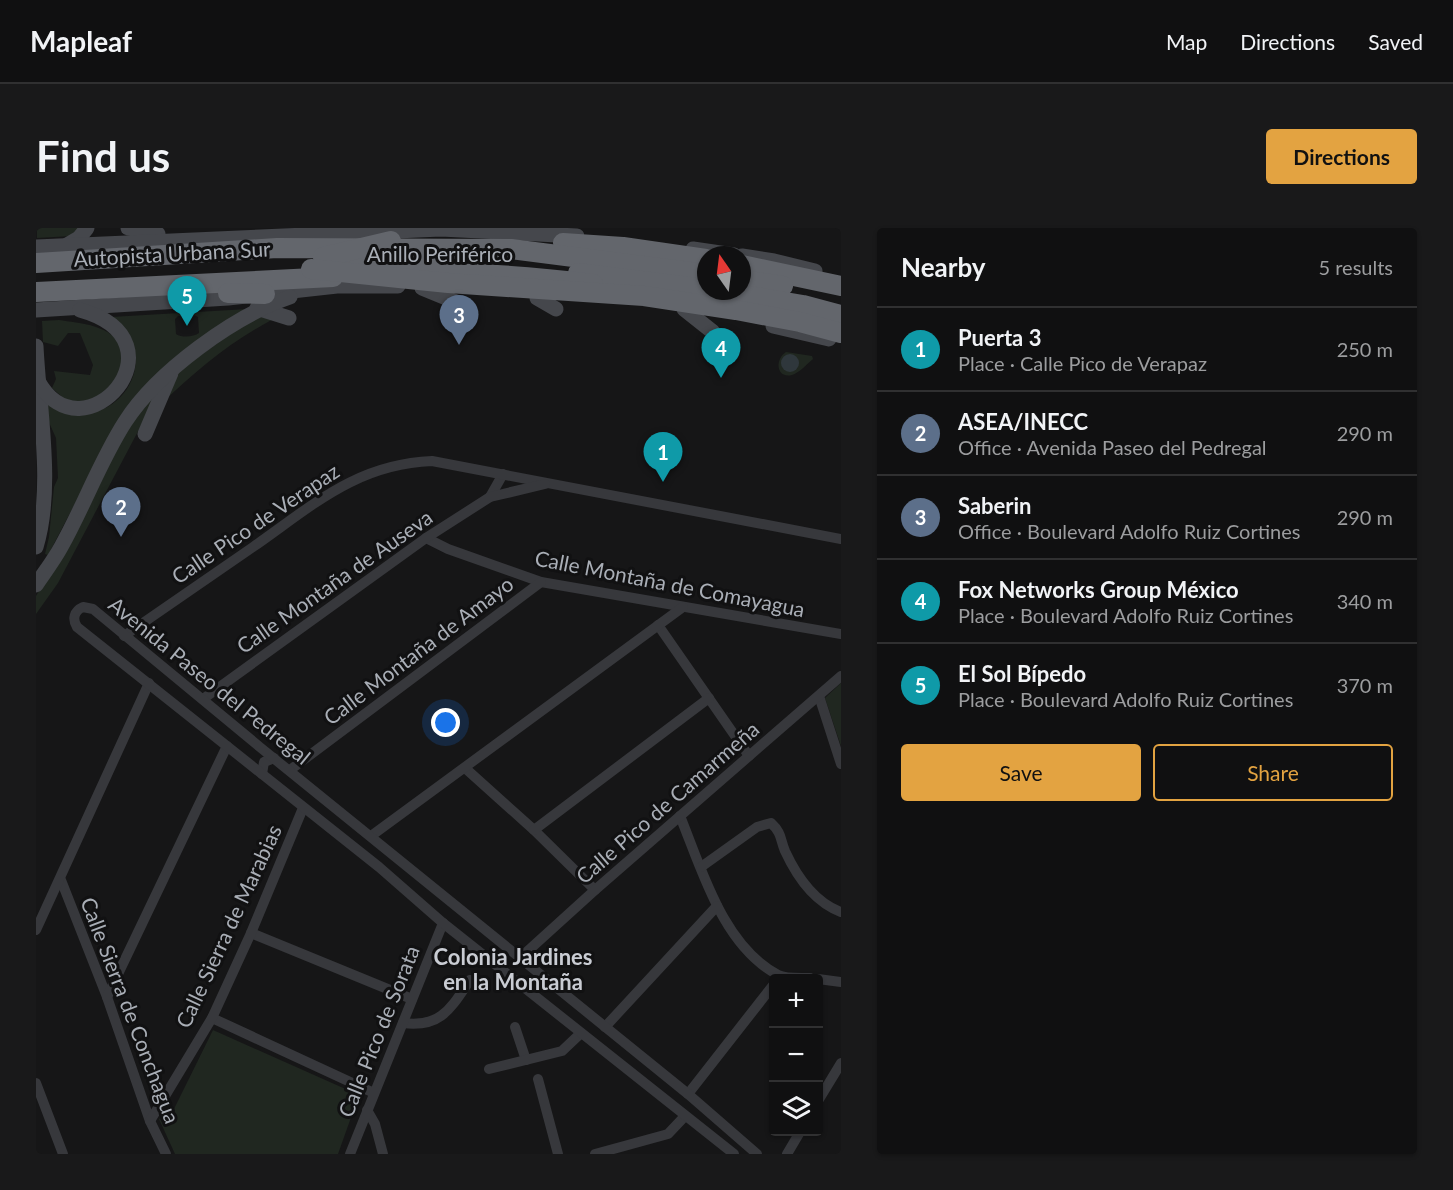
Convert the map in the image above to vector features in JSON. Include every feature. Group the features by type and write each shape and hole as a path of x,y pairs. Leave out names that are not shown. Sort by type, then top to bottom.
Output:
{"highway":[{"path":"317,263 391,241 444,240 538,241 623,247 697,258"},
{"name":"Anillo Periférico","path":"36,263 277,248 511,249 697,273"},
{"name":"Autopista Urbana Sur","path":"36,284 410,254 517,256 697,279"},
{"path":"317,263 448,283 644,296 841,329"},
{"name":"Autopista Urbana Sur","path":"36,272 317,263 427,263 497,265 697,287"},
{"path":"751,267 841,286"},
{"name":"Anillo Periférico","path":"36,292 453,273 545,278 712,300 841,329"},
{"path":"751,281 802,289 841,299"},
{"path":"108,287 263,302"},
{"path":"751,288 841,306"},
{"path":"751,297 841,315"},
{"path":"741,318 841,329"}],"main road":[{"path":"67,245 79,238 87,228"},
{"path":"128,228 184,240"},
{"path":"36,248 184,240 209,233 441,229 613,238 697,250"},
{"path":"751,257 841,277"},
{"path":"36,310 228,298 263,302 337,286 422,288 684,309 741,318 841,342"},
{"path":"422,288 461,304"},
{"path":"537,298 556,309"},
{"path":"263,302 289,318"},
{"path":"36,585 60,549 124,423 149,391 173,369 263,302"},
{"path":"38,381 42,389 55,401 68,407 82,408 96,405 107,399 124,379 128,354 120,333 99,316 71,308"},
{"path":"684,309 713,332"},
{"path":"36,346 45,471 40,533 36,547"},
{"path":"146,434 173,369"}],"street":[{"name":"Calle Pico de Verapaz","path":"124,636 345,483 387,466 407,462 432,461 841,539"},
{"name":"Calle Montaña de Auseva","path":"490,497 503,474"},
{"name":"Calle Montaña de Auseva","path":"203,699 426,538 490,497 550,483"},
{"name":"Calle Montaña de Comayagua","path":"426,538 448,549 541,582 841,634"},
{"name":"Calle Montaña de Amayo","path":"290,770 541,582"},
{"name":"Avenida Paseo del Pedregal","path":"734,1154 443,923 400,884 77,627 74,621 75,614 82,607 90,607 688,1094 757,1154"},
{"path":"371,836 683,607"},
{"path":"658,625 749,756"},
{"name":"Calle Pico de Camarmeña","path":"520,958 841,676"},
{"path":"36,930 149,683"},
{"path":"819,696 841,764"},
{"path":"534,830 709,698"},
{"path":"107,997 226,746"},
{"path":"248,764 259,759 261,748"},
{"path":"261,774 264,762 274,758"},
{"path":"465,768 534,830 595,890"},
{"name":"Calle Sierra de Marabias","path":"150,1121 212,1018 252,933 303,808"},
{"path":"680,816 717,906 740,942 772,974"},
{"path":"701,867 757,827 771,823 780,832 784,849 801,880 826,906 841,912"},
{"path":"400,884 410,882 414,875 412,870"},
{"name":"Calle Sierra de Conchagua","path":"60,880 107,997 150,1121 166,1154"},
{"path":"420,901 417,892 419,887 431,885"},
{"path":"605,1027 717,906"},
{"name":"Calle Pico de Sorata","path":"350,1154 443,923"},
{"path":"252,933 412,999"},
{"path":"823,979 841,981"},
{"path":"403,1023 419,1025 436,1020 450,1009 470,980"},
{"path":"688,1094 769,989"},
{"path":"212,1018 374,1093"},
{"path":"514,1027 526,1060"},
{"path":"489,1070 562,1051 581,1033"},
{"path":"609,1055 620,1051 622,1041"},
{"path":"626,1069 625,1059 628,1056 639,1055"},
{"path":"823,1094 841,1063"},
{"path":"538,1079 558,1154"},
{"path":"36,1083 63,1154"},
{"path":"367,1110 375,1124 383,1154"},
{"path":"595,1154 632,1149 668,1134 685,1116"},
{"path":"719,1142 730,1139 731,1131"},
{"path":"787,1154 797,1136"}],"shaded area":[{"path":"37,228 81,228 72,236 37,238"},
{"path":"248,309 113,431 48,555 45,554 54,487 58,478 56,438 47,418 48,400 78,413 95,412 107,407 126,391 135,368 135,355 132,342 111,317","holes":["178,316 198,317 199,333 188,336 176,334 175,319"]},
{"path":"266,312 277,317 216,356 162,403 175,373"},
{"path":"59,320 86,324 104,330 118,342 122,361 120,379 91,403 67,401 52,388 56,379 54,371 90,375 93,365 80,333 68,333 58,346 43,342 42,321"},
{"path":"786,352 812,356 813,359 792,375 783,374 780,372 779,364 782,355"},
{"path":"786,354 794,354 799,359 797,370 786,372 781,367 781,359"},
{"path":"164,382 58,583 36,614 36,596 59,558 130,425"},
{"path":"841,683 841,746 825,698"},
{"path":"213,1030 359,1095 338,1154 175,1154 159,1119 172,1113"}],"place":[{"name":"El Sol Bípedo","path":"187,326"},
{"name":"Saberin","path":"459,345"},
{"name":"Fox Networks Group México","path":"721,378"},
{"name":"Puerta 3","path":"663,482"},
{"name":"ASEA/INECC","path":"121,537"}],"district":[{"name":"Colonia Jardines en la Montaña","path":"513,968"}]}
